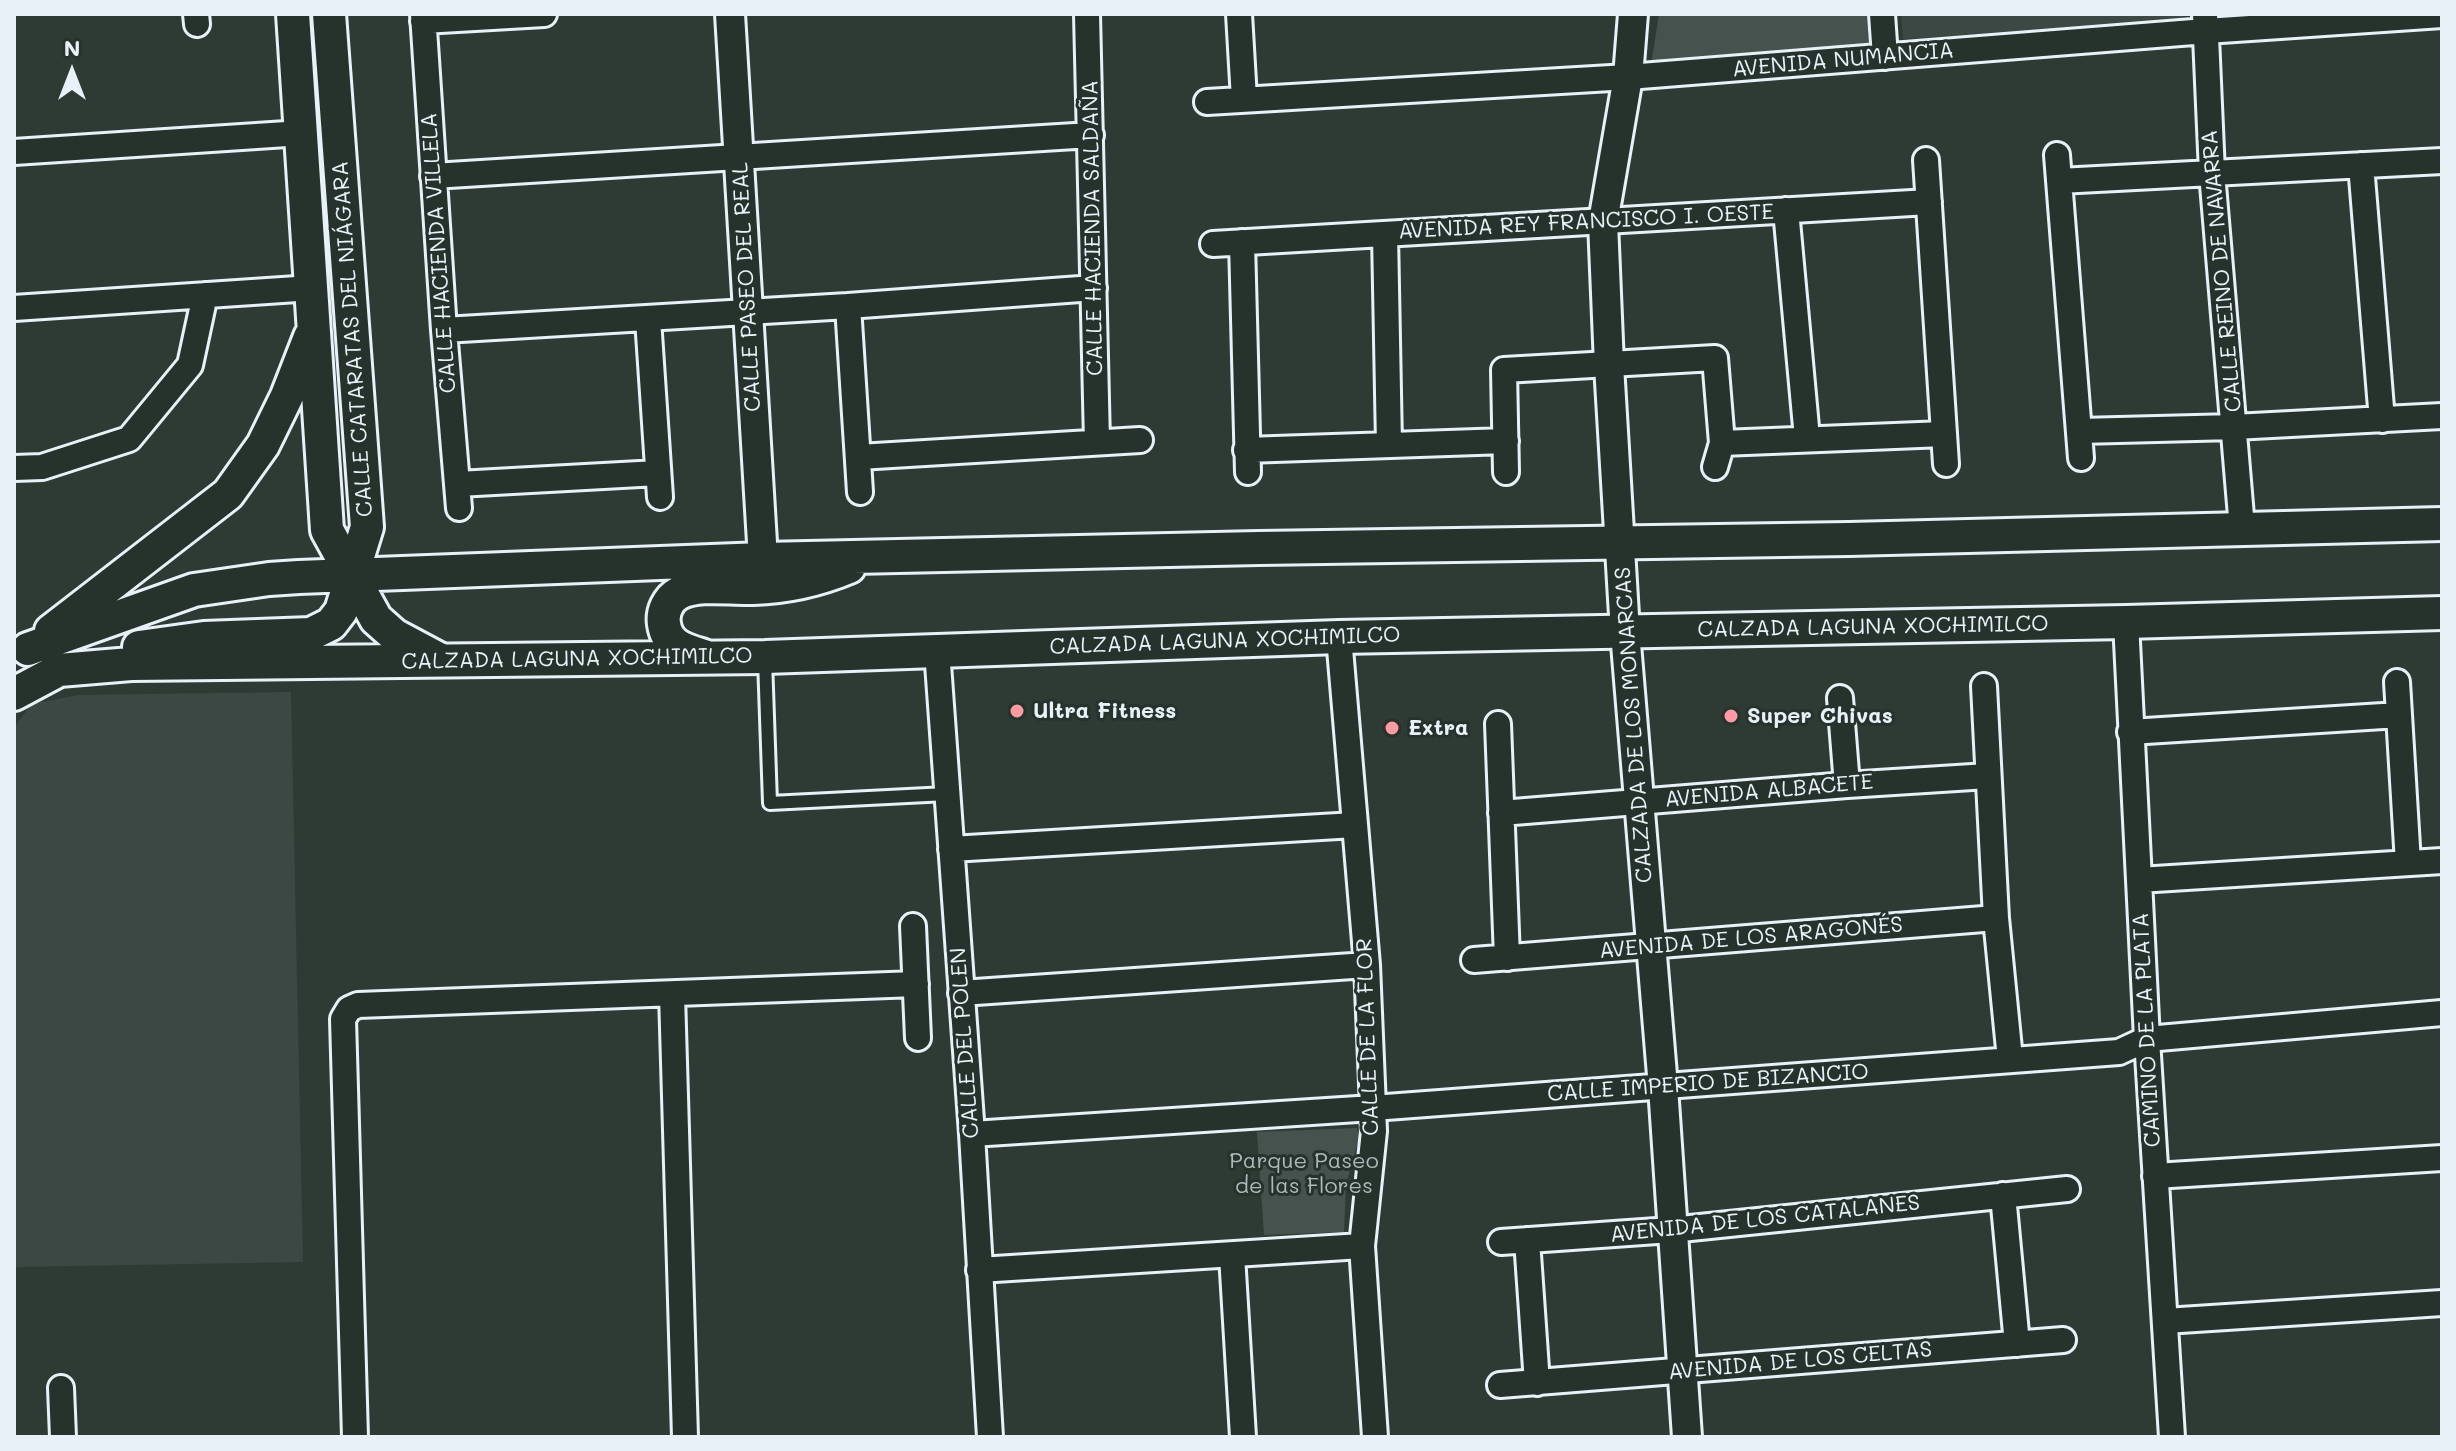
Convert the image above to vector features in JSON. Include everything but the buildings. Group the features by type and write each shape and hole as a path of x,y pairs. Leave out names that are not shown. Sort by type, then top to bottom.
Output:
{"main road":[{"name":"CALLE CATARATAS DEL NIÁGARA","path":"293,14 327,530 352,575"},
{"name":"CALLE CATARATAS DEL NIÁGARA","path":"329,14 367,527 352,575"},
{"path":"21,655 228,494 263,445 287,396 314,327"},
{"path":"21,655 194,590 269,579 763,559 1621,544 2442,524"},
{"path":"707,657 677,647 666,635 663,618 668,602 680,593 697,589 790,585 823,578 870,558"},
{"path":"59,670 110,651 204,638 311,634 331,624 341,611 352,575"},
{"path":"352,575 376,619 394,635 445,662"},
{"path":"194,590 208,598 211,605 211,628 204,638"},
{"name":"CALZADA LAGUNA XOCHIMILCO","path":"14,694 59,670 131,664 765,657 1339,637 2442,613"}],"street":[{"path":"423,17 544,14"},
{"name":"CALLE PASEO DEL REAL","path":"730,14 763,559"},
{"name":"CALLE HACIENDA SALDAÑA","path":"1087,14 1097,442"},
{"path":"1239,14 1244,99"},
{"name":"CALZADA DE LOS MONARCAS","path":"1633,14 1628,77 1603,222 1625,632 1663,1087 1687,1437"},
{"path":"1882,14 1885,57"},
{"name":"AVENIDA NUMANCIA","path":"1207,102 1628,77 1885,57 2205,22 2442,15"},
{"name":"CALLE HACIENDA VILLELA","path":"423,17 458,496 659,485 648,319"},
{"name":"CALLE REINO DE NAVARRA","path":"2205,22 2212,173 2242,528"},
{"path":"14,152 302,133"},
{"path":"433,176 1091,135"},
{"path":"2057,155 2081,458"},
{"path":"1926,160 1946,464"},
{"path":"2059,181 2442,161"},
{"path":"2361,165 2382,420"},
{"name":"AVENIDA REY FRANCISCO I. OESTE","path":"1213,244 1929,202"},
{"path":"1786,210 1807,438"},
{"path":"1385,234 1389,445"},
{"path":"1242,242 1247,461 1389,445 1506,441"},
{"path":"14,308 312,288"},
{"path":"444,330 1094,288"},
{"path":"14,468 42,467 129,439 190,365 205,295"},
{"path":"848,306 860,492"},
{"path":"1506,472 1504,370 1715,358 1722,443 1715,467"},
{"path":"2080,431 2442,416"},
{"path":"1722,443 1944,434"},
{"path":"859,457 1140,440"},
{"name":"CAMINO DE LA PLATA","path":"2126,622 2147,1039 2172,1437"},
{"name":"CALLE DE LA FLOR","path":"1339,637 1367,965 1374,1131 1362,1246 1375,1437"},
{"name":"CALLE DEL POLEN","path":"937,650 990,1437"},
{"path":"2397,682 2408,863"},
{"path":"1984,686 1996,918 2010,1059"},
{"path":"1840,698 1847,785"},
{"path":"2130,732 2399,715"},
{"path":"1498,724 1507,958"},
{"name":"AVENIDA ALBACETE","path":"1501,813 1988,776"},
{"path":"951,849 1355,825"},
{"path":"2139,880 2442,861"},
{"name":"AVENIDA DE LOS ARAGONÉS","path":"1474,960 1996,918"},
{"path":"913,926 918,1038"},
{"path":"961,993 1367,965"},
{"path":"355,1437 343,1019 349,1009 358,1005 916,984"},
{"path":"672,994 685,1437"},
{"name":"CALLE IMPERIO DE BIZANCIO","path":"972,1134 1373,1108 2119,1052 2147,1039 2442,1013"},
{"path":"2155,1176 2442,1158"},
{"name":"AVENIDA DE LOS CATALANES","path":"1501,1242 1671,1230 2067,1189"},
{"path":"2003,1195 2017,1344"},
{"path":"1527,1240 1537,1383"},
{"path":"979,1270 1362,1246"},
{"path":"1232,1255 1243,1437"},
{"path":"2165,1321 2442,1303"},
{"name":"AVENIDA DE LOS CELTAS","path":"1500,1385 2063,1340"},
{"path":"61,1388 63,1437"}],"lane":[{"path":"765,657 770,803 947,794"}],"shaded area":[{"path":"1901,14 2183,14 2183,22 1903,39"},
{"path":"291,692 303,1262 16,1267 14,728 31,704 79,695"}],"green space":[{"path":"1659,14 1868,14 1869,44 1651,65"},
{"name":"Parque Paseo de las Flores","path":"1357,1128 1359,1139 1346,1184 1344,1232 1264,1235 1257,1132"}],"place":[{"name":"Ultra Fitness","path":"1017,711"},
{"name":"Super Chivas","path":"1731,716"},
{"name":"Extra","path":"1392,728"}]}
